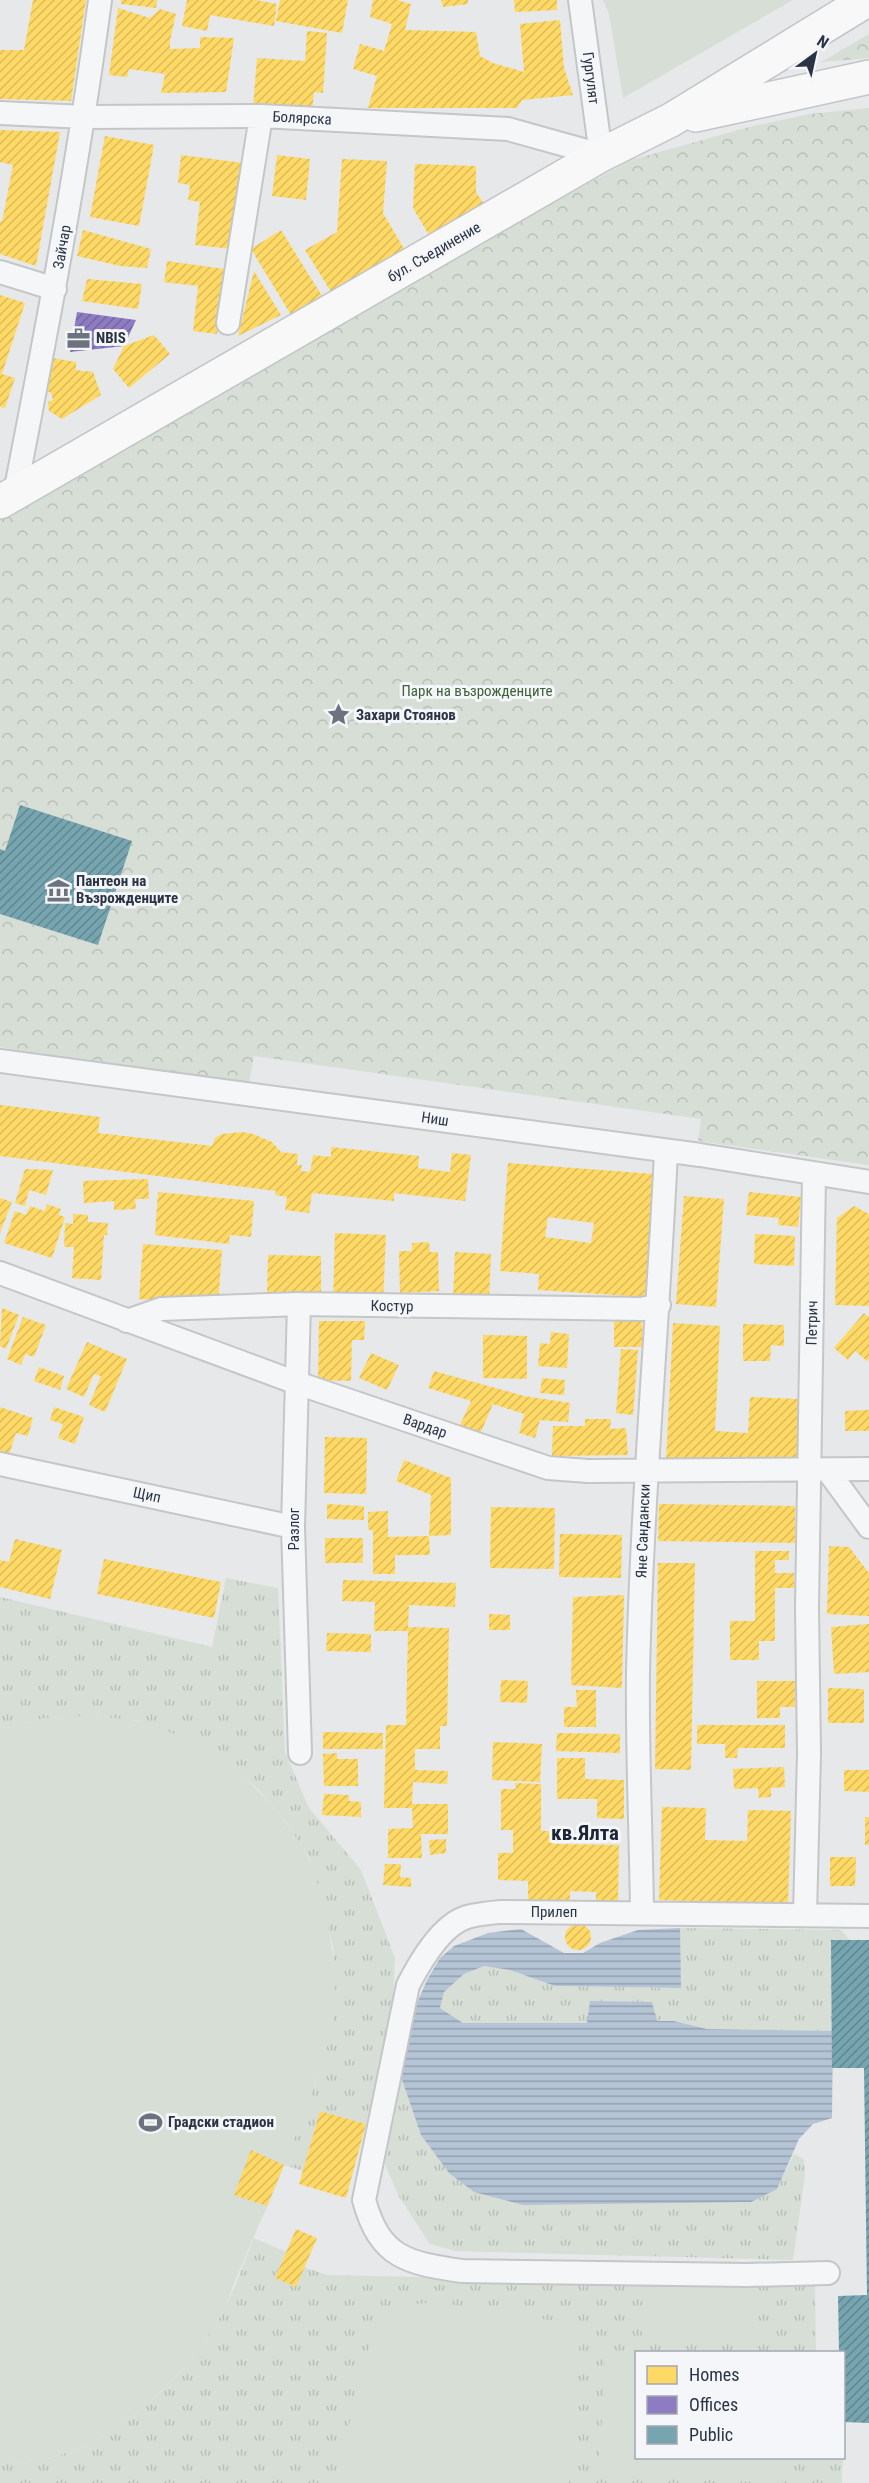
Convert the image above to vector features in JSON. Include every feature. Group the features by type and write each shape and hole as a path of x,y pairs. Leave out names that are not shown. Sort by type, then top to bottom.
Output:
{"main road":[{"name":"бул. Съединение","path":"8,497 601,155 671,120 867,0"},
{"path":"671,120 869,77"}],"street":[{"name":"Зайчар","path":"8,497 55,290 85,117 100,0"},
{"name":"Гургулят","path":"580,0 601,155"},
{"name":"Болярска","path":"0,113 85,117 261,116 508,129 601,155"},
{"path":"228,323 261,116"},
{"path":"0,272 55,290"},
{"name":"Ниш","path":"0,1061 666,1151 869,1182"},
{"name":"Яне Сандански","path":"642,1912 638,1673 646,1472 659,1305 666,1151"},
{"name":"Петрич","path":"805,1915 809,1754 807,1608 818,1471 814,1174"},
{"name":"Вардар","path":"0,1273 297,1383 548,1468 588,1472 869,1469"},
{"name":"Костур","path":"127,1321 160,1309 299,1304 642,1309 659,1305"},
{"name":"Разлог","path":"299,1304 293,1527 300,1753"},
{"name":"Щип","path":"0,1464 293,1527"},
{"path":"818,1471 869,1527"},
{"name":"Прилеп","path":"828,2273 747,2275 462,2271 404,2259 389,2247 370,2222 364,2200 408,1984 421,1960 443,1933 465,1917 500,1912 869,1916"}],"green space":[{"path":"603,0 793,0 623,98 609,14"},
{"path":"869,34 869,58 821,62"},
{"name":"Парк на възрожденците","path":"869,108 869,1165 698,1141 701,1119 254,1056 248,1089 0,1047 0,511 20,496 631,160 749,127 810,114"},
{"path":"226,1578 278,1588 285,1752 309,1808 361,1870 395,1958 393,1999 366,2124 320,2111 303,2171 284,2165 317,2079 330,2035 335,1990 333,1947 310,1860 286,1822 257,1788 221,1760 183,1738 139,1721 94,1716 44,1718 0,1731 0,1597 212,1647"},
{"name":"Градски стадион","path":"94,1716 140,1722 191,1742 238,1773 259,1791 277,1812 294,1834 308,1858 318,1885 333,1958 335,1989 333,2020 322,2065 277,2182 224,2310 200,2347 154,2399 98,2439 67,2452 34,2461 0,2464 0,1731 44,1718"},
{"path":"680,1928 841,1930 850,1940 831,1941 833,2031 707,2029 674,2021 656,2021 652,2002 587,2023 463,2023 440,2008 444,1992 464,1974 484,1966 510,1970 555,1986 680,1988"},
{"path":"401,2077 421,2135 777,2189 794,2154 804,2159 805,2175 793,2260 456,2251 430,2244 398,2195 385,2164"},
{"path":"254,2238 286,2252 275,2278 296,2286 304,2267 327,2275 815,2286 816,2351 635,2351 635,2459 843,2459 842,2483 0,2483 0,2464 34,2461 67,2453 98,2439 128,2420 155,2398 201,2346 234,2289"},
{"path":"643,2281 759,2284 758,2343 642,2341"},
{"path":"435,2302 581,2325 569,2483 334,2483 375,2323 394,2306"},
{"path":"605,2356 635,2358 635,2459 783,2459 782,2483 599,2476"}],"water":[{"path":"680,1928 681,1988 555,1986 510,1970 484,1966 464,1974 444,1992 440,2008 463,2023 587,2023 590,2001 652,2002 657,2021 674,2021 707,2029 833,2031 832,2118 813,2124 799,2139 777,2189 751,2202 523,2205 474,2192 449,2173 421,2135 401,2077 417,2003 440,1958 454,1946 488,1933 521,1929 564,1953 583,1953 600,1943 638,1930"}],"building: Homes":[{"path":"33,0 86,0 71,101 0,99 0,50 24,50"},
{"path":"121,0 157,0 156,8 121,4"},
{"path":"187,0 256,0 277,4 274,26 210,15 207,31 182,26"},
{"path":"280,0 348,0 342,33 276,21"},
{"path":"373,0 397,0 411,4 405,30 476,32 480,56 493,63 524,72 520,24 560,20 564,68 573,95 522,100 517,108 368,108 377,76 353,69 360,44 384,51 392,24 370,17"},
{"path":"441,0 468,0 468,4 443,7"},
{"path":"514,0 557,0 557,10 515,12"},
{"path":"118,8 150,18 160,9 176,14 170,49 200,48 200,37 234,38 226,92 161,93 165,74 129,69 127,77 109,75"},
{"path":"307,31 327,33 323,93 314,92 312,113 253,107 257,58 305,61"},
{"path":"0,130 60,132 36,266 0,254 0,221 2,222 13,165 0,162"},
{"path":"105,136 154,145 139,226 90,217"},
{"path":"181,155 244,163 233,249 195,245 200,202 188,200 190,185 178,183"},
{"path":"277,155 310,159 306,200 272,196"},
{"path":"342,159 387,161 383,213 406,252 333,295 305,250 337,232"},
{"path":"415,164 476,166 476,192 488,210 433,242 413,208"},
{"path":"83,230 151,249 147,268 120,266 77,256"},
{"path":"281,230 322,296 291,315 251,249"},
{"path":"167,261 225,269 217,334 193,331 198,286 164,282"},
{"path":"254,271 281,315 238,336"},
{"path":"87,279 142,284 138,309 82,301"},
{"path":"0,295 25,303 2,374 15,378 5,408 0,407"},
{"path":"154,335 170,354 129,388 113,369 124,346"},
{"path":"52,358 76,362 76,370 93,372 101,395 62,419 49,411 48,402 53,400 51,393 47,391"},
{"path":"0,1105 100,1117 98,1133 212,1146 215,1138 222,1134 242,1132 253,1134 272,1142 281,1152 298,1154 297,1165 302,1165 301,1171 310,1172 313,1155 331,1157 331,1147 419,1156 418,1168 450,1172 452,1153 471,1155 465,1201 394,1193 394,1201 312,1193 309,1213 285,1210 287,1197 275,1195 276,1191 0,1156"},
{"path":"508,1163 654,1174 645,1297 538,1290 539,1274 500,1271","holes":["548,1217 594,1223 591,1243 545,1237"]},
{"path":"25,1169 53,1170 46,1195 29,1190 25,1206 15,1203"},
{"path":"148,1179 149,1199 135,1199 136,1209 114,1210 114,1201 84,1203 83,1181"},
{"path":"158,1192 254,1201 251,1237 230,1235 229,1244 155,1235"},
{"path":"749,1192 801,1197 798,1227 778,1225 779,1218 746,1215"},
{"path":"684,1196 724,1199 716,1307 676,1304"},
{"path":"0,1198 12,1202 0,1233"},
{"path":"47,1204 61,1209 59,1215 65,1217 52,1258 4,1243 15,1211 26,1215 30,1206 45,1211"},
{"path":"854,1206 869,1214 869,1306 835,1305 837,1218"},
{"path":"73,1214 88,1215 88,1222 108,1223 107,1235 104,1235 101,1280 72,1278 74,1247 64,1247 65,1223 73,1224"},
{"path":"335,1233 386,1235 383,1301 333,1299"},
{"path":"755,1234 795,1236 794,1266 754,1264"},
{"path":"429,1242 430,1252 438,1252 439,1291 400,1293 399,1251 412,1251 412,1243"},
{"path":"143,1244 222,1250 218,1305 139,1299"},
{"path":"455,1252 491,1254 489,1301 453,1299"},
{"path":"268,1255 321,1256 321,1294 267,1293"},
{"path":"2,1308 19,1315 6,1349 0,1346"},
{"path":"864,1313 869,1317 869,1360 867,1361 855,1351 848,1360 834,1348"},
{"path":"23,1317 46,1325 34,1357 25,1354 21,1365 7,1359"},
{"path":"614,1318 642,1318 643,1347 614,1347"},
{"path":"319,1321 365,1321 364,1340 352,1340 351,1381 318,1380"},
{"path":"673,1323 720,1326 715,1431 748,1433 750,1397 799,1399 796,1468 666,1461"},
{"path":"743,1324 784,1325 784,1346 771,1345 770,1361 743,1361"},
{"path":"551,1332 569,1334 567,1368 538,1366 540,1343 550,1344"},
{"path":"483,1335 527,1336 527,1379 483,1378"},
{"path":"87,1342 127,1359 105,1412 89,1405 101,1376 94,1374 84,1397 66,1389"},
{"path":"621,1349 638,1350 633,1415 616,1413"},
{"path":"371,1353 399,1365 387,1390 359,1378"},
{"path":"39,1367 64,1376 60,1390 34,1381"},
{"path":"434,1371 524,1396 570,1403 568,1422 540,1420 535,1438 519,1433 524,1414 493,1404 480,1434 460,1425 471,1401 428,1388"},
{"path":"542,1378 565,1380 564,1395 540,1393"},
{"path":"0,1407 33,1418 28,1436 16,1433 8,1458 0,1456"},
{"path":"54,1407 84,1417 75,1444 58,1438 63,1424 50,1420"},
{"path":"869,1410 869,1431 845,1431 845,1411"},
{"path":"585,1419 611,1419 610,1429 626,1428 628,1455 552,1456 553,1426 585,1426"},
{"path":"325,1437 367,1438 366,1494 324,1493"},
{"path":"404,1460 451,1478 451,1535 429,1536 431,1495 396,1481"},
{"path":"327,1504 364,1506 364,1520 327,1519"},
{"path":"659,1504 795,1506 795,1543 658,1541"},
{"path":"491,1507 555,1508 554,1569 490,1568"},
{"path":"388,1511 388,1537 429,1536 430,1555 395,1555 395,1574 373,1574 373,1531 368,1529 368,1512"},
{"path":"560,1534 622,1535 621,1578 559,1577"},
{"path":"325,1538 363,1538 363,1563 325,1563"},
{"path":"15,1539 62,1550 50,1599 0,1587 0,1560 9,1562"},
{"path":"829,1546 849,1547 869,1573 869,1616 827,1614"},
{"path":"755,1551 789,1551 789,1560 775,1560 775,1573 794,1573 794,1588 775,1588 775,1641 759,1641 759,1660 730,1660 730,1621 755,1621"},
{"path":"104,1559 221,1582 214,1618 97,1594"},
{"path":"658,1563 695,1563 691,1770 655,1769"},
{"path":"343,1580 456,1583 455,1607 409,1605 408,1627 449,1628 447,1726 440,1726 440,1749 415,1749 415,1770 448,1771 447,1784 413,1782 412,1804 448,1804 448,1834 421,1834 422,1858 388,1858 388,1829 413,1828 412,1808 384,1808 386,1725 406,1725 408,1631 374,1631 375,1602 342,1601"},
{"path":"624,1595 622,1688 571,1685 573,1597"},
{"path":"489,1614 510,1615 510,1630 489,1630"},
{"path":"869,1624 869,1672 834,1674 831,1627"},
{"path":"327,1633 371,1634 371,1652 326,1651"},
{"path":"501,1680 528,1681 527,1703 500,1702"},
{"path":"757,1681 795,1681 795,1707 780,1707 780,1718 757,1718"},
{"path":"828,1688 864,1689 864,1723 828,1723"},
{"path":"576,1690 596,1690 596,1727 564,1727 564,1707 577,1707"},
{"path":"697,1725 785,1725 785,1748 738,1748 737,1758 725,1758 725,1744 697,1744"},
{"path":"323,1732 383,1733 383,1749 323,1749"},
{"path":"557,1733 620,1734 620,1753 556,1751"},
{"path":"493,1742 542,1744 540,1782 492,1780"},
{"path":"337,1753 337,1759 358,1759 358,1786 324,1786 323,1754"},
{"path":"557,1758 585,1758 585,1779 624,1780 624,1819 597,1818 597,1799 557,1799"},
{"path":"784,1767 785,1787 771,1788 771,1797 759,1798 758,1788 734,1789 733,1769"},
{"path":"844,1770 869,1770 869,1792 844,1791"},
{"path":"515,1783 541,1784 541,1831 554,1831 554,1844 619,1845 618,1902 596,1902 596,1892 570,1891 570,1904 528,1904 528,1881 498,1880 498,1853 513,1853 513,1830 501,1830 501,1789 516,1789"},
{"path":"324,1794 349,1795 349,1801 361,1802 361,1817 322,1815"},
{"path":"662,1807 706,1808 705,1840 747,1841 748,1810 791,1811 788,1904 659,1900"},
{"path":"865,1817 869,1817 869,1845 865,1845"},
{"path":"446,1839 446,1853 430,1855 429,1840"},
{"path":"830,1857 856,1857 855,1886 830,1886"},
{"path":"385,1864 401,1864 400,1877 411,1878 411,1887 383,1885"},
{"path":"578,1924 588,1927 591,1937 588,1947 578,1950 568,1947 565,1937 568,1927"},
{"path":"320,2111 366,2124 346,2198 299,2184"},
{"path":"251,2150 284,2165 267,2206 234,2195"},
{"path":"296,2229 317,2238 296,2287 275,2278"}],"building: Offices":[{"path":"77,312 136,320 124,346 70,352"}],"building: Public":[{"name":"Пантеон на Възрожденците","path":"20,805 132,841 98,945 0,914 0,849 5,851"},
{"path":"831,1940 869,1940 869,2423 845,2422 845,2351 839,2351 838,2296 867,2295 864,2068 832,2068"}],"place":[{"name":"NBIS","path":"78,338"},
{"name":"Захари Стоянов","path":"338,715"},
{"name":"Пантеон на Възрожденците","path":"58,890"},
{"name":"Градски стадион","path":"150,2122"}],"district":[{"name":"кв.Ялта","path":"585,1833"}]}
